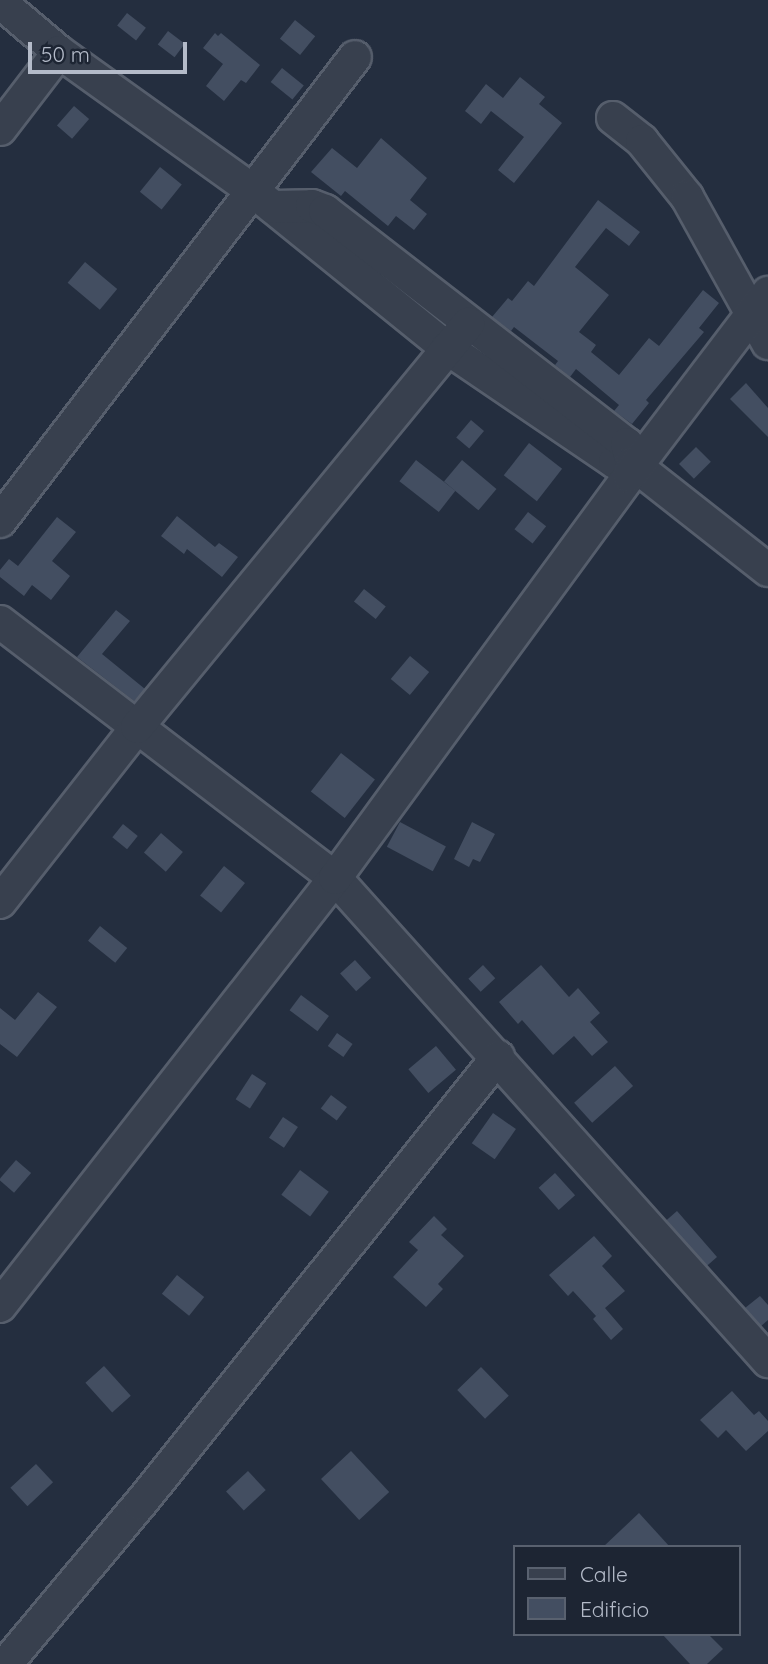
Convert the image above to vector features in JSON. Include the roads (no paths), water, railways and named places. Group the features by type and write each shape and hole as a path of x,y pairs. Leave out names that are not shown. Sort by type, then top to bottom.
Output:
{"street":[{"path":"0,2 59,52 263,199 446,348 615,462 634,465 768,570"},
{"path":"0,129 59,52"},
{"path":"0,522 263,199 355,57"},
{"path":"613,118 642,141 687,197 760,304 768,343"},
{"path":"263,199 312,206 325,211 468,324 627,444 634,465"},
{"path":"0,1306 335,878 634,465 760,304"},
{"path":"0,902 137,727 468,324"},
{"path":"0,622 335,878 768,1361"},
{"path":"6,1664 141,1504 498,1057"}]}
